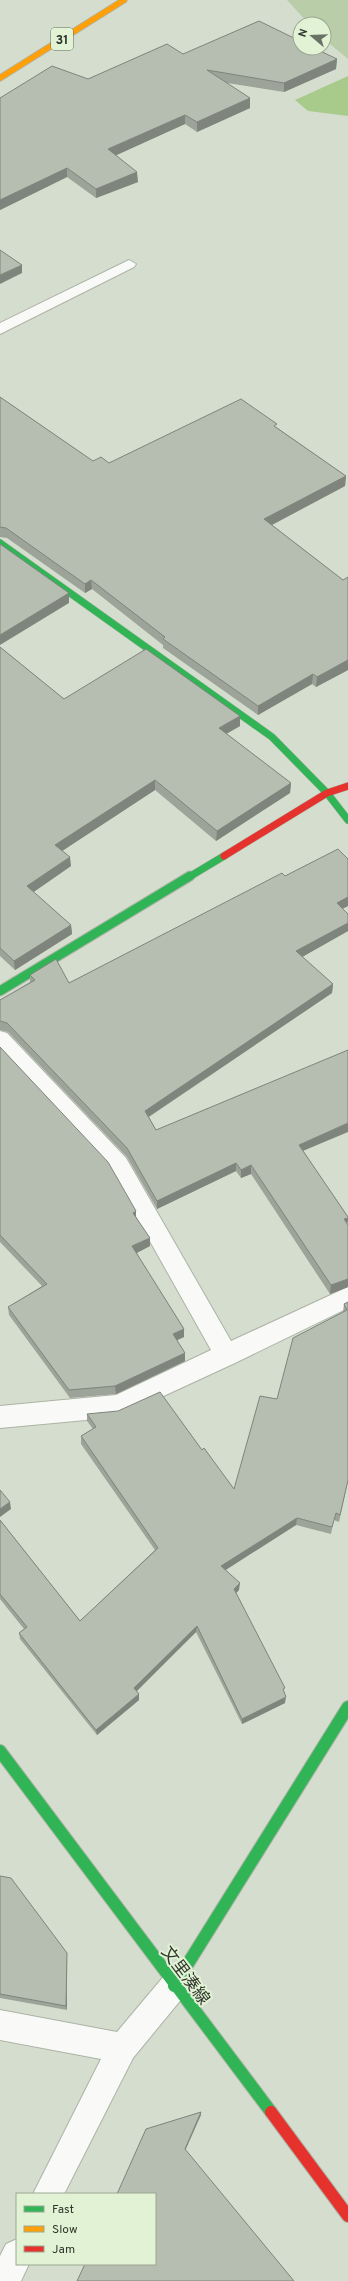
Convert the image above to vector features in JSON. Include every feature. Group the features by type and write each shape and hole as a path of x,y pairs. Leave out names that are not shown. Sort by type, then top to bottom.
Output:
{"street":[{"name":"31","path":"0,78 124,0"},
{"path":"0,329 129,264"},
{"path":"0,543 272,737 328,793 348,820"},
{"path":"0,991 328,793 348,786"},
{"path":"0,1039 118,1164 227,1356"},
{"path":"0,1417 118,1406 227,1356 348,1297"},
{"path":"49,2193 123,2048 174,1986 348,1707"},
{"name":"文里湊線","path":"0,1751 174,1986 348,2216"},
{"path":"0,2025 123,2048"},
{"path":"4,2281 16,2257"}],"shaded area":[{"path":"287,0 348,0 348,59 332,46 332,16 302,16"},
{"path":"348,76 348,116 308,111 295,100"}],"building":[{"path":"259,21 292,37 292,56 331,56 337,59 284,83 207,70 250,98 197,122 185,115 108,149 137,172 96,189 67,168 0,200 0,98 52,66 88,79 167,44 183,54"},
{"path":"0,250 22,265 0,275"},
{"path":"0,397 93,461 101,457 109,463 241,399 277,424 274,426 346,476 264,519 343,580 348,577 348,660 317,677 313,674 258,706 163,639 165,637 91,580 85,584 6,528 0,527"},
{"path":"0,544 69,593 0,635"},
{"path":"0,647 64,699 146,649 240,716 219,728 291,783 217,831 155,780 55,845 70,857 27,886 71,925 14,961 0,948"},
{"path":"338,849 348,859 348,897 337,903 348,914 348,923 296,951 333,984 145,1111 156,1130 348,1050 348,1123 299,1145 348,1217 344,1219 348,1225 348,1279 331,1285 251,1165 241,1170 236,1163 157,1201 127,1148 7,1023 0,1021 0,1000 35,980 30,975 56,959 69,983 282,873 285,876"},
{"path":"0,1047 108,1162 136,1211 133,1213 150,1238 132,1246 184,1329 173,1334 185,1353 115,1386 69,1390 8,1307 47,1284 0,1235"},
{"path":"348,1302 348,1480 340,1515 336,1513 332,1527 297,1518 221,1566 240,1583 234,1589 285,1688 283,1689 286,1697 242,1719 197,1626 134,1688 139,1694 96,1730 19,1633 27,1627 0,1594 0,1520 80,1621 158,1548 81,1436 96,1427 87,1414 118,1411 160,1392 202,1450 204,1448 234,1489 260,1396 277,1399 293,1338 347,1310 344,1304"},
{"path":"0,1490 10,1502 0,1509"},
{"path":"0,1876 11,1878 67,1953 66,2006 0,1994"},
{"path":"201,2112 185,2149 294,2281 77,2281 85,2265 156,2265 156,2193 117,2193 146,2129"}],"traffic: fast":[{"path":"0,543 272,737 327,793 348,820"},
{"path":"0,991 224,856"},
{"path":"174,1986 348,1707"},
{"path":"0,1751 271,2112"}],"traffic: slow":[{"path":"0,78 124,0"}],"traffic: jam":[{"path":"224,856 327,793 348,786"},
{"path":"271,2112 348,2216"}]}
